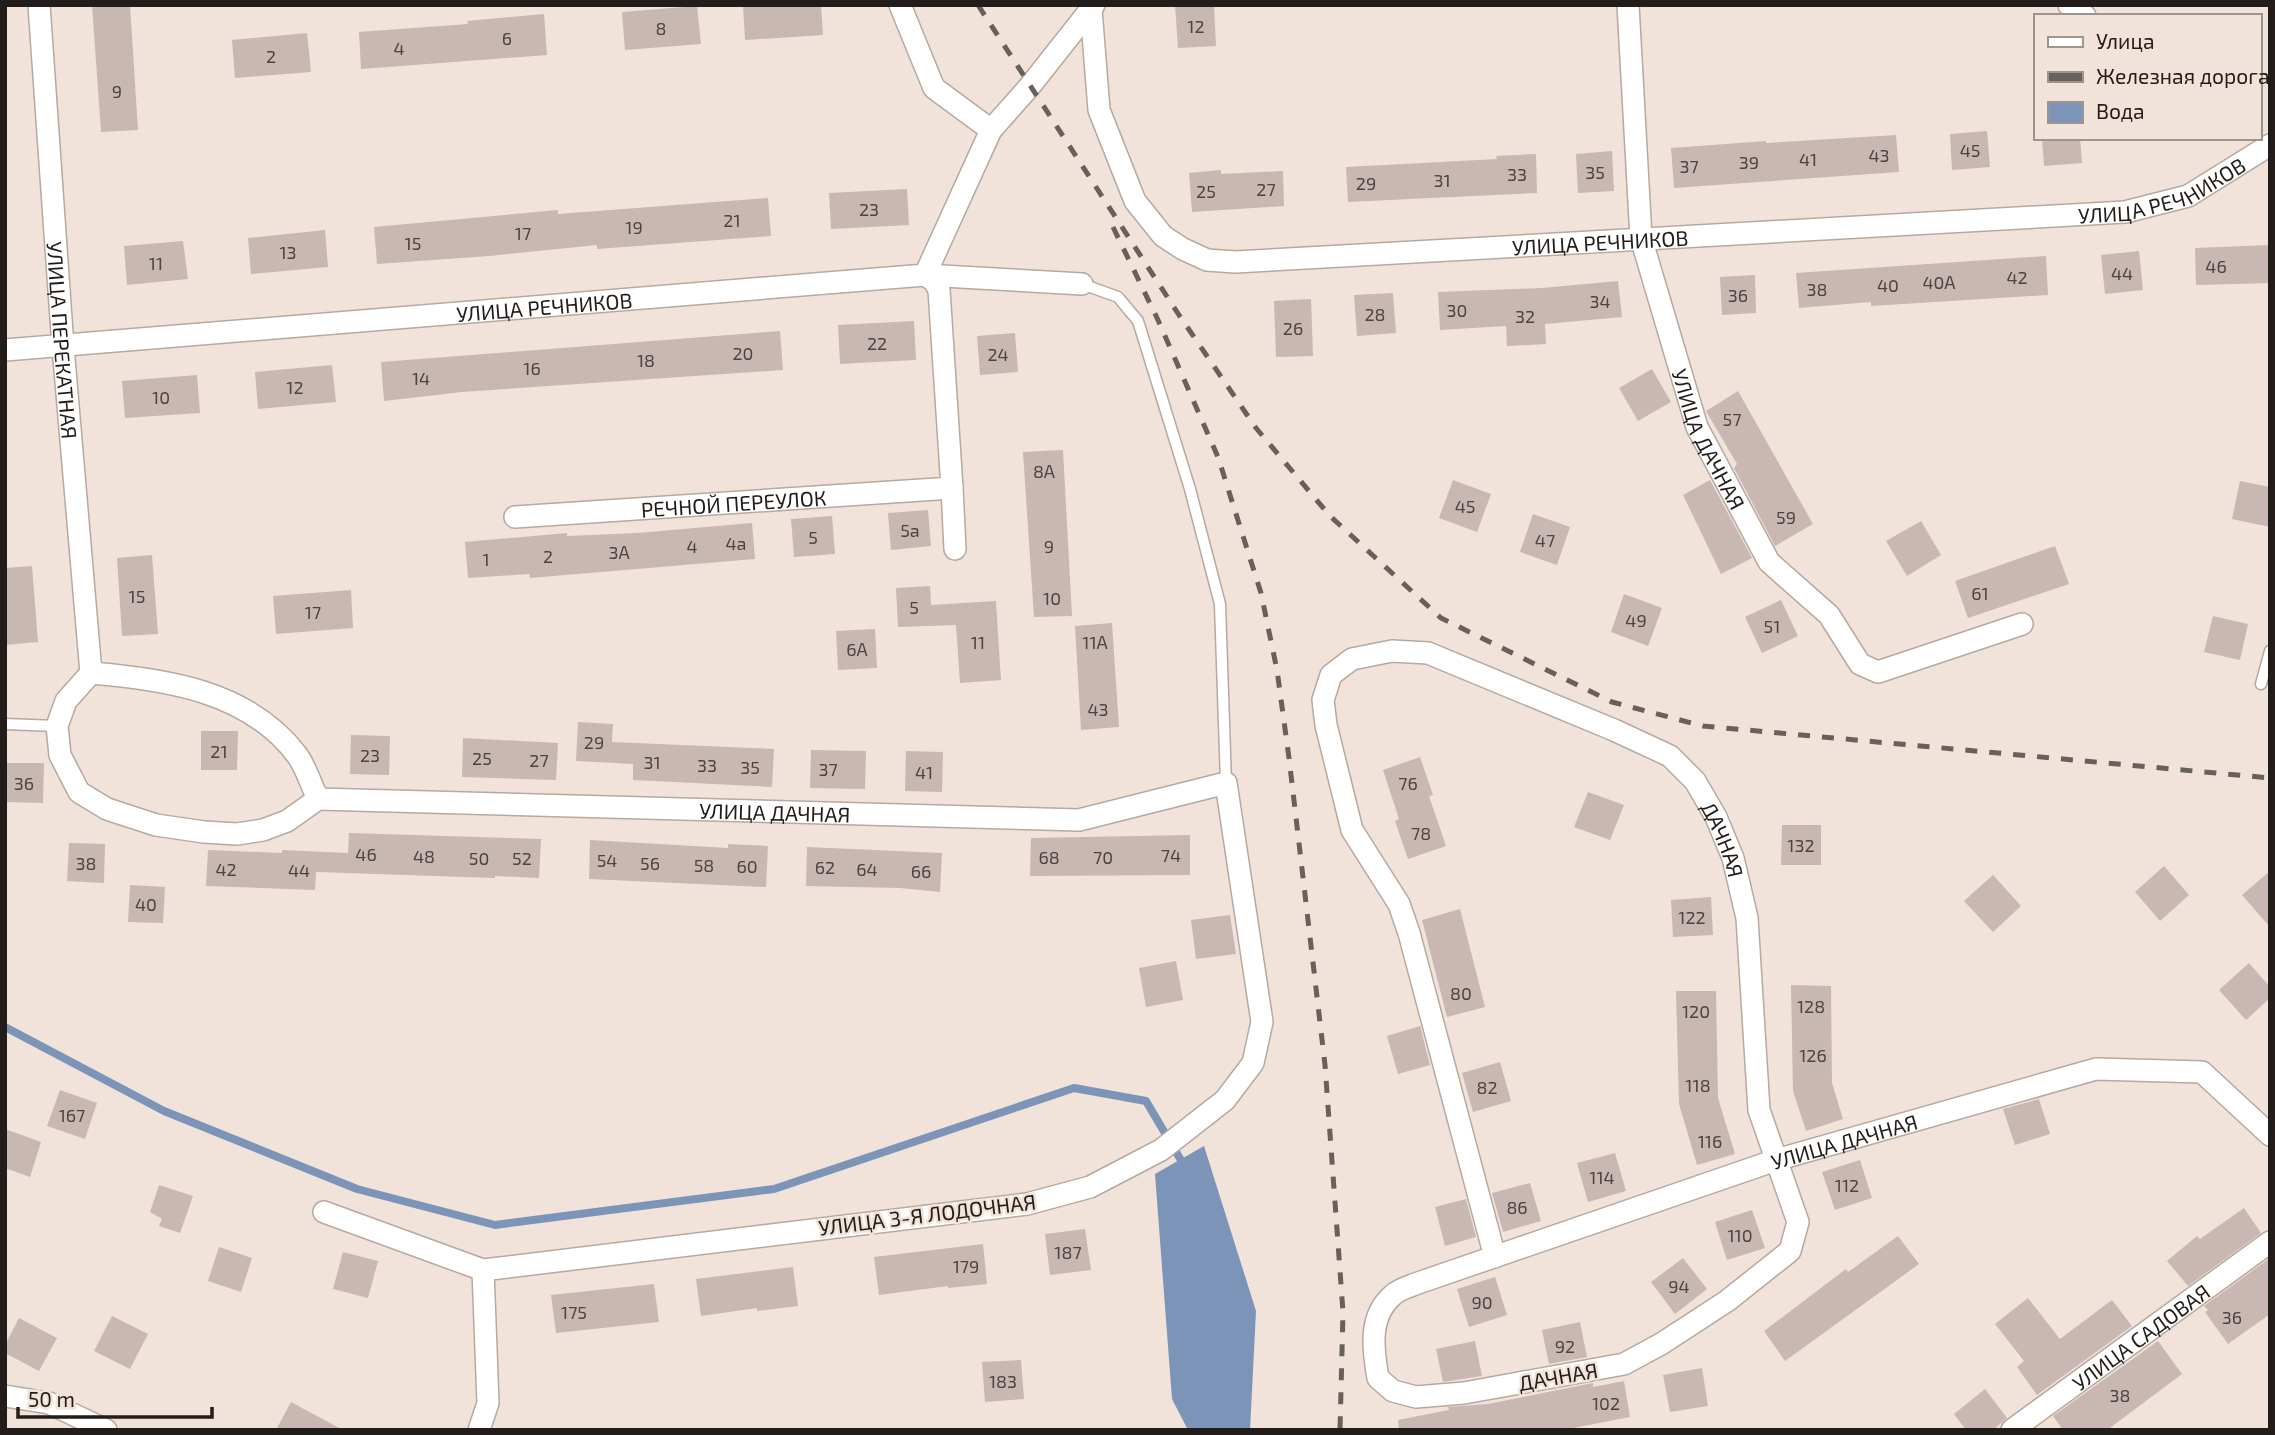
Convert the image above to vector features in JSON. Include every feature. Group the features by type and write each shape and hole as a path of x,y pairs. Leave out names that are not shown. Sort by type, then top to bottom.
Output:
{"street":[{"name":"УЛИЦА ПЕРЕКАТНАЯ","path":"39,5 63,347 92,673"},
{"path":"900,5 934,88 991,130"},
{"name":"УЛИЦА ДАЧНАЯ","path":"1628,5 1641,238 1697,427 1769,562 1829,615 1860,664 1878,673 2022,624"},
{"name":"УЛИЦА РЕЧНИКОВ","path":"1090,7 1099,110 1135,201 1163,236 1207,260 1235,262 2125,212 2189,196 2270,145"},
{"path":"955,549 939,290 934,281 925,275 991,130 1090,7"},
{"name":"УЛИЦА РЕЧНИКОВ","path":"5,350 925,275 1082,284"},
{"name":"РЕЧНОЙ ПЕРЕУЛОК","path":"515,517 952,488"},
{"name":"ДАЧНАЯ","path":"1392,651 1428,653 1615,730 1670,756 1695,781 1716,817 1733,858 1747,918 1759,1110 1798,1222 1790,1251 1727,1301 1625,1364 1464,1393 1416,1397 1393,1391 1378,1378 1373,1348 1376,1320 1393,1294 1495,1256 1409,933 1398,904 1352,830 1326,725 1323,700 1331,675 1352,659 1392,651"},
{"path":"92,673 142,677 215,695 266,723 298,756 318,799 287,821 263,830 237,834 156,825 107,809 79,792 60,755 57,726 66,701 92,673"},
{"name":"УЛИЦА ДАЧНАЯ","path":"318,799 1079,820 1226,783"},
{"name":"УЛИЦА 3-Я ЛОДОЧНАЯ","path":"324,1212 483,1270 1027,1204 1090,1187 1161,1150 1225,1100 1253,1063 1262,1022 1226,783"},
{"name":"УЛИЦА ДАЧНАЯ","path":"1495,1256 1776,1160 2096,1069 2202,1072 2270,1135"},
{"name":"УЛИЦА САДОВАЯ","path":"2012,1430 2270,1242"},
{"path":"479,1430 488,1403 483,1270"},
{"path":"5,1396 49,1403 106,1430"}],"lane":[{"path":"1082,284 1118,297 1138,321 1190,489 1220,604 1226,783"},
{"path":"2261,684 2270,651"},
{"path":"5,724 57,726"}],"water":[{"path":"1204,1146 1256,1311 1250,1430 1188,1430 1172,1399 1155,1174"}],"building":[{"path":"92,5 130,5 138,130 101,132"},
{"path":"743,5 821,5 823,35 745,40"},
{"path":"1175,5 1214,5 1216,46 1178,48"},
{"path":"697,6 701,44 625,50 622,12"},
{"path":"544,14 547,55 361,69 359,32 468,24 467,21"},
{"path":"307,33 311,72 235,78 232,40"},
{"path":"1987,131 1990,167 1952,170 1950,134"},
{"path":"1896,135 1899,172 1674,188 1671,148"},
{"path":"2042,140 2080,140 2082,163 2044,166"},
{"path":"1612,151 1614,191 1578,193 1576,154"},
{"path":"1536,154 1537,193 1348,202 1346,167 1497,159 1496,156"},
{"path":"1221,170 1221,174 1283,171 1284,206 1192,212 1189,173"},
{"path":"907,189 909,225 831,229 829,193"},
{"path":"768,198 771,236 597,249 597,245 377,264 374,227 558,210 558,214"},
{"path":"325,230 328,267 251,274 248,238"},
{"path":"183,241 188,279 127,285 124,246"},
{"path":"2270,245 2270,283 2196,285 2195,248"},
{"path":"2139,251 2143,290 2105,294 2101,255"},
{"path":"2046,256 2048,295 1871,306 1871,302 1799,308 1796,273"},
{"path":"1755,275 1756,313 1722,315 1720,277"},
{"path":"1618,281 1622,317 1545,324 1546,344 1507,346 1506,326 1440,330 1438,292 1542,288"},
{"path":"1393,293 1396,333 1357,336 1354,295"},
{"path":"1311,299 1313,356 1276,357 1274,301"},
{"path":"914,321 916,360 840,364 838,325"},
{"path":"780,331 783,370 462,392 384,401 381,362"},
{"path":"1015,333 1018,372 980,375 977,336"},
{"path":"332,365 336,402 258,409 255,372"},
{"path":"1652,369 1671,402 1638,421 1619,388"},
{"path":"197,375 200,413 125,418 122,381"},
{"path":"1738,391 1813,524 1775,546 1734,468 1737,464 1706,411"},
{"path":"1063,450 1072,616 1034,617 1023,452"},
{"path":"1453,480 1491,494 1477,532 1439,518"},
{"path":"1710,480 1752,558 1721,574 1683,495"},
{"path":"2240,481 2270,487 2270,527 2232,519"},
{"path":"928,510 931,546 891,550 888,513"},
{"path":"1533,514 1570,527 1557,565 1520,552"},
{"path":"832,516 835,554 794,557 791,519"},
{"path":"1921,521 1941,555 1907,576 1886,541"},
{"path":"752,523 755,559 530,578 529,574 468,578 465,542 567,533 567,536 637,533"},
{"path":"2055,546 2069,584 1968,618 1955,581"},
{"path":"152,555 158,634 122,636 117,558"},
{"path":"32,566 38,642 5,645 5,568"},
{"path":"930,586 931,605 996,601 1001,680 960,683 956,625 898,627 896,588"},
{"path":"351,590 353,628 276,634 273,596"},
{"path":"1624,594 1662,608 1648,646 1611,632"},
{"path":"1781,600 1798,636 1762,653 1745,617"},
{"path":"2213,616 2248,624 2240,660 2204,652"},
{"path":"1112,623 1119,727 1081,730 1075,626"},
{"path":"875,629 877,668 838,670 836,631"},
{"path":"578,722 613,724 612,742 774,749 772,787 633,780 633,764 576,761"},
{"path":"201,731 238,731 237,770 201,770"},
{"path":"351,735 390,736 389,775 350,774"},
{"path":"463,738 558,743 556,780 462,777"},
{"path":"811,750 866,751 865,789 810,788"},
{"path":"906,751 943,752 942,792 905,791"},
{"path":"1420,757 1433,795 1429,796 1446,846 1408,859 1395,821 1399,819 1383,770"},
{"path":"5,763 44,763 43,803 5,802"},
{"path":"1588,792 1624,805 1610,840 1574,827"},
{"path":"1782,825 1821,825 1821,865 1781,865"},
{"path":"349,833 541,839 539,878 316,872 315,890 206,886 208,850 348,853"},
{"path":"1190,835 1190,875 1030,876 1031,838"},
{"path":"590,840 728,848 728,844 768,846 766,887 589,879"},
{"path":"69,843 105,844 104,883 67,881"},
{"path":"807,847 942,853 940,892 900,888 806,886"},
{"path":"2164,866 2189,895 2160,921 2135,892"},
{"path":"2270,871 2270,927 2242,895"},
{"path":"1993,875 2021,906 1993,932 1964,901"},
{"path":"130,885 165,887 163,923 128,922"},
{"path":"1711,897 1713,935 1673,937 1671,900"},
{"path":"1460,909 1485,1007 1447,1017 1422,920"},
{"path":"1230,915 1236,954 1196,959 1191,920"},
{"path":"1176,961 1183,1000 1146,1007 1139,968"},
{"path":"2249,963 2270,987 2270,998 2246,1020 2219,990"},
{"path":"1791,985 1831,986 1832,1083 1843,1119 1806,1131 1793,1091"},
{"path":"1676,991 1716,991 1718,1098 1735,1154 1697,1165 1679,1104"},
{"path":"1420,1026 1430,1065 1398,1074 1387,1036"},
{"path":"1500,1062 1511,1101 1473,1112 1462,1073"},
{"path":"60,1090 97,1103 85,1139 47,1126"},
{"path":"2039,1099 2050,1134 2015,1145 2003,1109"},
{"path":"5,1129 41,1142 30,1177 5,1168"},
{"path":"1615,1153 1626,1191 1588,1202 1577,1163"},
{"path":"1860,1160 1872,1198 1835,1210 1822,1172"},
{"path":"1530,1183 1541,1221 1503,1232 1492,1193"},
{"path":"159,1185 193,1196 180,1233 159,1226 162,1219 150,1212"},
{"path":"1466,1199 1476,1237 1445,1246 1435,1207"},
{"path":"2244,1208 2261,1233 2188,1286 2167,1261 2197,1236 2200,1239"},
{"path":"1752,1210 1765,1248 1727,1260 1715,1222"},
{"path":"1085,1229 1091,1270 1050,1275 1045,1234"},
{"path":"1898,1236 1919,1264 1785,1361 1764,1331 1846,1269 1848,1272"},
{"path":"983,1244 987,1284 879,1295 874,1257"},
{"path":"219,1247 252,1258 241,1292 208,1281"},
{"path":"343,1252 378,1261 368,1298 333,1289"},
{"path":"1683,1258 1707,1289 1675,1314 1651,1282"},
{"path":"2270,1258 2270,1314 2228,1344 2205,1312 2208,1310 2204,1306"},
{"path":"793,1267 798,1306 757,1311 757,1308 701,1316 696,1279"},
{"path":"1495,1277 1507,1315 1469,1327 1457,1289"},
{"path":"654,1284 659,1322 556,1333 551,1295"},
{"path":"2028,1298 2060,1339 2112,1300 2132,1326 2037,1395 2017,1367 2024,1361 1995,1324"},
{"path":"112,1316 148,1334 130,1369 94,1351"},
{"path":"19,1318 57,1338 39,1371 5,1353 5,1345"},
{"path":"1580,1322 1587,1357 1549,1364 1542,1330"},
{"path":"1475,1341 1482,1376 1443,1382 1436,1349"},
{"path":"2158,1341 2182,1374 2107,1430 2063,1430 2053,1416"},
{"path":"1021,1360 1024,1399 985,1402 982,1362"},
{"path":"1702,1368 1708,1406 1670,1412 1663,1375"},
{"path":"1624,1381 1630,1417 1563,1430 1399,1430 1398,1420 1449,1410 1448,1407 1488,1404 1593,1383 1593,1387"},
{"path":"1985,1389 2007,1418 1993,1430 1966,1430 1954,1414"},
{"path":"291,1402 343,1430 276,1430"}],"waterway":[{"path":"5,1027 164,1111 357,1189 495,1225 774,1189 1074,1088 1146,1101 1185,1167"}],"railway":[{"path":"978,5 1179,315 1256,428 1330,516 1441,618 1612,702 1703,726 2270,778"},
{"path":"1113,227 1158,320 1218,457 1261,593 1277,670 1325,1065 1343,1312 1340,1430"}]}
